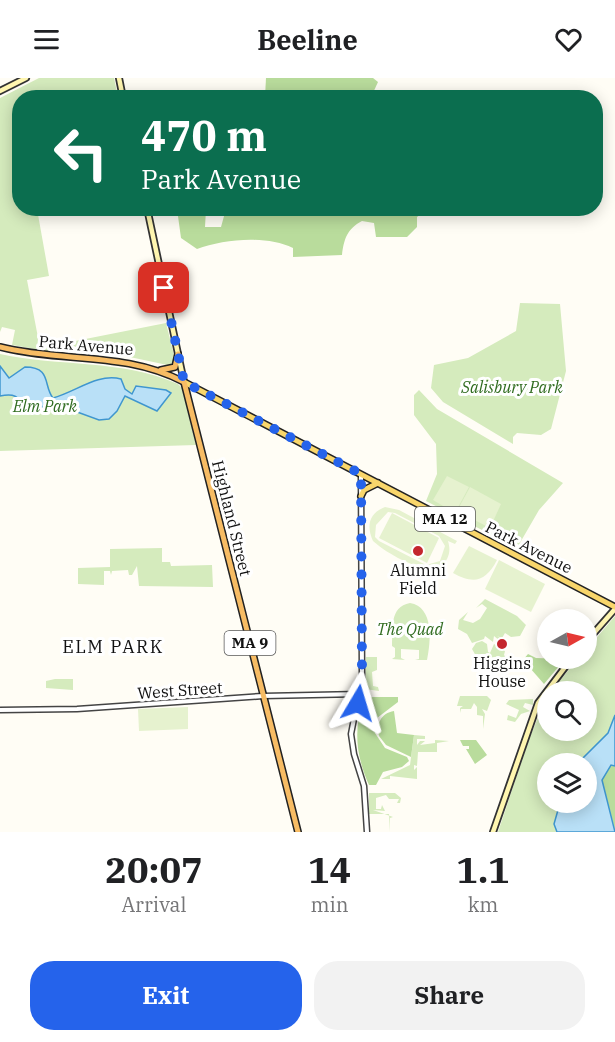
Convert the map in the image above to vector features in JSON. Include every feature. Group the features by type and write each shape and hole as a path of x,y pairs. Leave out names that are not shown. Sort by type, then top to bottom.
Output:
{"highway":[{"name":"Park Avenue","path":"0,347 51,357 117,360 160,370 184,382"},
{"path":"160,370 176,367 178,354"},
{"name":"Highland Street","path":"184,382 298,832"}],"main road":[{"path":"0,91 26,78"},
{"name":"Highland Street","path":"149,216 184,382"},
{"name":"Park Avenue","path":"184,382 615,608"},
{"path":"361,496 364,490 378,483"},
{"path":"597,629 615,608"},
{"path":"493,832 538,703 564,669"}],"street":[{"path":"361,474 361,694 353,719 352,742 364,786 367,832"},
{"name":"West Street","path":"0,710 74,709 263,696 361,694"}],"green space":[{"path":"39,78 114,78 117,90 16,90"},
{"path":"266,78 373,78 378,82 374,90 265,90"},
{"path":"12,92 12,216 38,216 49,276 27,280 40,348 166,323 175,359 172,366 111,353 46,351 12,345 15,330 2,327 0,332 0,98"},
{"path":"178,216 206,216 205,227 221,227 224,216 418,216 417,227 407,237 376,237 374,223 362,221 347,235 342,255 293,257 293,248 258,240 232,241 197,249 181,238"},
{"name":"Salisbury Park","path":"520,303 560,304 566,371 551,429 541,435 517,433 513,437 513,444 443,402 431,388 434,365 468,358 516,331"},
{"name":"Elm Park","path":"0,354 112,367 156,376 178,384 182,388 196,445 0,451"},
{"name":"Salisbury Park","path":"419,390 437,409 563,483 539,510 517,548 426,501 437,474 436,444 414,415 414,395"},
{"path":"447,476 469,487 455,513 433,500"},
{"path":"470,487 501,504 490,528 457,511"},
{"path":"385,507 399,510 457,541 455,544 448,541 447,559 441,565 432,568 422,567 410,564 389,553 373,541 370,530 372,516","holes":["388,512 395,513 439,536 445,546 440,561 426,565 375,537 376,525"]},
{"name":"Alumni Field","path":"392,513 439,538 427,563 379,538"},
{"path":"469,546 497,560 488,573 479,579 467,579 453,573"},
{"path":"162,548 162,562 170,562 171,566 212,565 213,587 139,586 137,566 132,575 129,575 128,570 112,571 111,575 110,571 104,571 104,585 78,584 78,568 110,567 110,549"},
{"path":"499,560 545,584 531,612 485,589"},
{"path":"485,599 517,616 526,625 520,636 511,637 505,633 502,638 497,636 502,639 500,641 494,636 493,642 485,636 484,639 472,643 467,634 458,629 459,620 468,612 463,620 473,623 480,619 487,608 482,604 476,608"},
{"name":"The Quad","path":"410,603 418,606 427,618 430,635 427,660 415,660 419,659 419,650 401,649 401,658 405,660 392,659 395,657 395,648 392,646 395,614 403,605"},
{"path":"615,616 615,832 498,832 537,720 537,741 597,741 597,681 559,681 570,669 597,669 597,637"},
{"path":"482,641 487,644 490,653 494,644 505,651 504,655 508,660 490,659 487,654 483,660 508,661 504,666 505,670 503,666 490,661 489,665 480,663 472,649 476,643"},
{"path":"528,654 537,658 537,669 557,669 547,681 541,681 523,660"},
{"path":"366,657 377,657 377,670 372,672 373,686 378,687 379,691 365,689"},
{"path":"73,679 73,690 46,688 46,681"},
{"path":"460,696 487,696 491,700 487,711 482,709 485,714 483,729 483,716 477,715 477,707 474,703 471,709 461,709 460,713 460,708 463,706 457,706"},
{"path":"398,697 398,702 377,718 375,733 385,748 407,757 409,761 402,767 383,772 376,785 369,785 361,764 357,732 364,698"},
{"path":"533,699 533,705 525,703 523,707 530,711 521,714 515,722 507,720 508,715 516,718 519,710 506,704 509,700"},
{"path":"188,707 188,729 139,731 138,709"},
{"path":"394,711 397,733 414,735 411,757 386,745 379,736 380,720 386,714"},
{"path":"414,735 425,736 425,739 417,739 417,745 420,741 425,741 420,745 435,743 435,740 449,741 437,743 437,752 418,752 417,766 414,765 414,770 417,767 417,779 390,776 390,779 381,779 410,765"},
{"path":"460,740 476,740 487,755 475,764 466,749 469,749 469,746 463,746"},
{"path":"611,765 615,766 615,829 602,780"},
{"path":"369,793 395,793 401,798 400,803 397,803 399,799 389,799 386,795 376,798 376,809 381,809 382,805 385,811 373,810 384,814 369,814"}],"water":[{"path":"0,366 9,378 25,367 39,370 53,398 95,381 112,378 121,379 125,389 132,394 136,386 166,390 171,393 157,411 125,396 117,411 109,419 99,420 47,401 40,411 33,414 17,397 0,396"},
{"path":"615,715 615,766 611,765 602,780 615,832 557,832 554,824 557,813 597,813 597,753 588,753 608,733"}],"place":[{"name":"Alumni Field","path":"418,551"},
{"name":"Higgins House","path":"502,644"}],"district":[{"name":"ELM PARK","path":"113,647"}],"route":[{"path":"164,288 184,382 361,474 362,671 358,703"}]}
